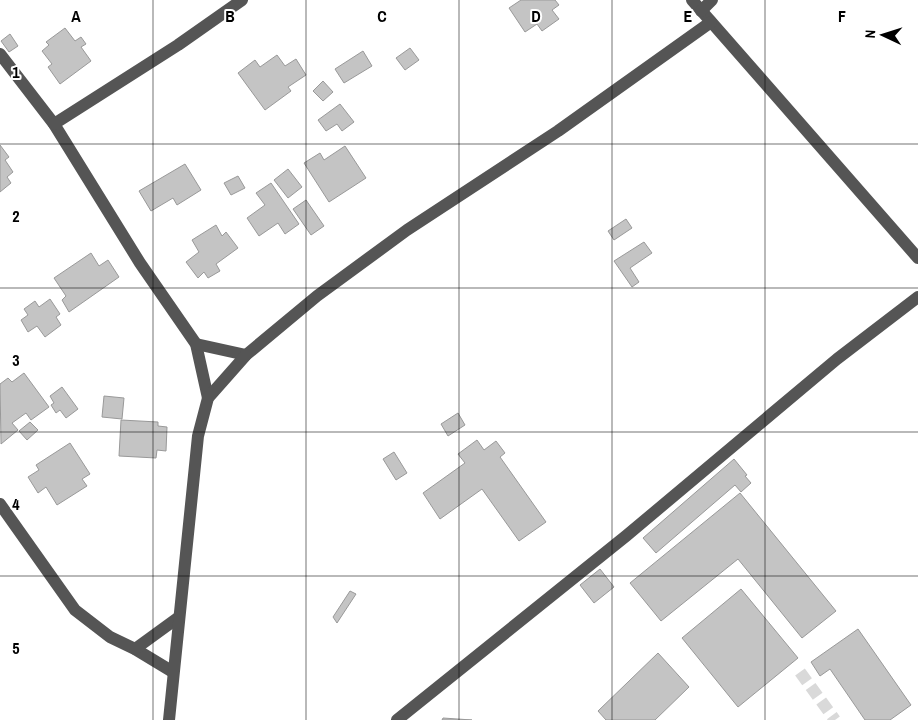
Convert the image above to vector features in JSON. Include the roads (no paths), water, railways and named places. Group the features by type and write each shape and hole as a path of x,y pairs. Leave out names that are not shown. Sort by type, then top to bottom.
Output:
{"street":[{"path":"54,124 178,45 242,0"},
{"path":"692,0 918,258"},
{"path":"701,11 712,0"},
{"path":"169,720 198,436 208,398 246,355 317,296 407,230 558,131 711,22"},
{"path":"0,54 54,124 140,263 196,344 208,398"},
{"path":"397,720 626,536 837,359 918,297"},
{"path":"196,344 246,355"},
{"path":"0,504 74,610 110,637 135,649 173,672"},
{"path":"135,649 179,617"}],"tunnel":[{"path":"800,672 835,720"}]}
